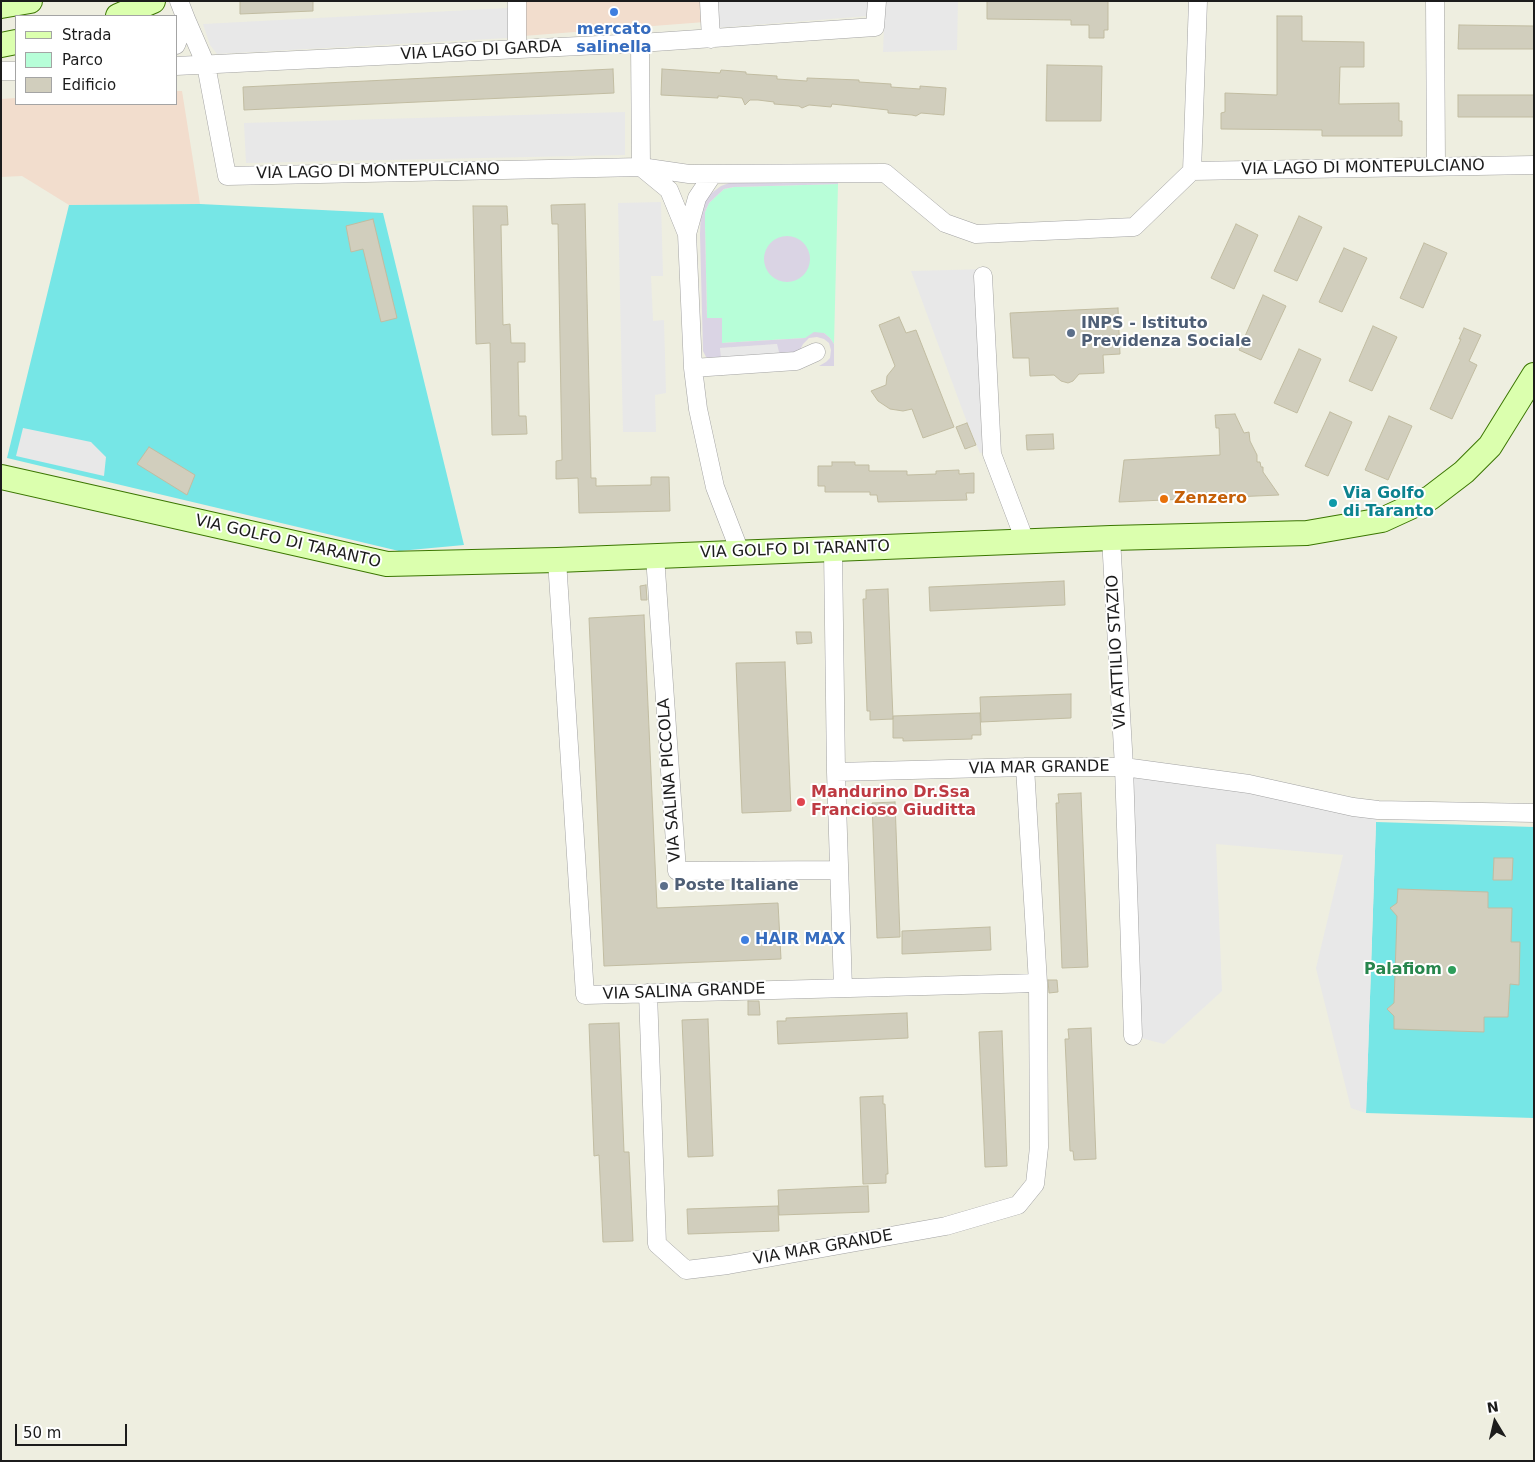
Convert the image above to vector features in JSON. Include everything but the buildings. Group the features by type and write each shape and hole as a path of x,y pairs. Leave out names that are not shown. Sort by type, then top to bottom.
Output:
{"street":[{"path":"1,6 30,1"},
{"path":"120,15 153,1"},
{"path":"179,1 206,65"},
{"path":"517,1 517,49"},
{"path":"709,1 711,39"},
{"name":"VIA LAGO DI GARDA","path":"178,66 640,44 875,28 877,1"},
{"path":"1192,171 1198,1"},
{"path":"1435,1 1436,166"},
{"path":"178,40 186,19"},
{"path":"1,45 15,42"},
{"path":"640,44 641,167 669,190 688,234"},
{"name":"VIA LAGO DI MONTEPULCIANO","path":"206,65 227,176 641,167 689,174 885,173 945,223 976,234 1134,228 1192,171 1534,165"},
{"path":"1,71 15,71"},
{"path":"713,174 697,198 688,234 693,368 698,409 715,487 740,552"},
{"path":"983,276 992,454 1025,541"},
{"path":"693,368 796,361 816,352"},
{"name":"VIA GOLFO DI TARANTO","path":"1,477 387,564 557,560 1025,541 1307,533 1382,520 1430,498 1464,472 1490,446 1534,375"},
{"name":"VIA ATTILIO STAZIO","path":"1111,538 1124,767"},
{"path":"833,550 836,772 843,988"},
{"name":"VIA SALINA PICCOLA","path":"655,556 677,871 839,870"},
{"name":"VIA SALINA GRANDE","path":"557,560 585,995 1038,983"},
{"path":"1025,767 1038,983"},
{"name":"VIA MAR GRANDE","path":"836,772 1025,767 1124,767 1133,1036"},
{"path":"1124,767 1249,784 1353,808 1534,814"},
{"name":"VIA MAR GRANDE","path":"648,993 657,1244 686,1270 728,1265 946,1226 1018,1205 1035,1184 1039,1147 1038,983"}],"shaded area":[{"name":"mercato salinella","path":"524,1 704,1 705,22 523,36"},
{"path":"714,1 868,1 868,16 716,28"},
{"path":"885,1 958,1 957,50 883,52"},
{"path":"508,8 508,38 217,54 210,45 203,24"},
{"path":"178,91 182,91 200,204 69,205 22,176 1,177 1,99 15,98 15,105 178,105"},
{"path":"625,112 625,155 246,163 244,123"},
{"path":"838,179 838,184 734,187 724,189 709,203 705,212 707,318 722,318 722,343 805,338 814,332 824,333 834,344 834,366 819,366 830,358 831,350 829,343 817,337 809,338 796,353 781,354 777,344 720,348 721,358 711,359 706,357 703,351 700,234 701,209 705,200 721,186 732,182"},
{"path":"661,202 663,276 651,276 653,321 664,320 666,393 655,395 656,432 623,432 618,203"},
{"path":"200,204 383,213 464,545 399,551 7,458 69,205"},
{"path":"787,236 800,240 806,246 810,259 806,272 800,278 787,282 774,278 768,272 764,259 768,246 774,240"},
{"path":"988,269 997,449 980,453 911,271"},
{"path":"778,344 781,354 721,358 720,348"},
{"path":"23,428 91,442 106,457 104,476 16,456"},
{"path":"1124,767 1378,810 1376,822 1366,1113 1351,1108 1316,968 1343,855 1216,844 1222,991 1164,1044 1133,1036"},
{"name":"Palafiom","path":"1376,822 1534,827 1534,1118 1366,1113"}],"green space":[{"path":"838,184 834,344 824,333 805,338 722,343 707,318 705,212 709,203 724,189 734,187"}],"place":[{"name":"mercato salinella","path":"614,12"},
{"name":"INPS - Istituto Previdenza Sociale","path":"1071,333"},
{"name":"Zenzero","path":"1164,499"},
{"name":"Via Golfo di Taranto","path":"1333,503"},
{"name":"Mandurino Dr.Ssa Francioso Giuditta","path":"801,802"},
{"name":"Poste Italiane","path":"664,886"},
{"name":"HAIR MAX","path":"745,940"},
{"name":"Palafiom","path":"1452,970"}]}
